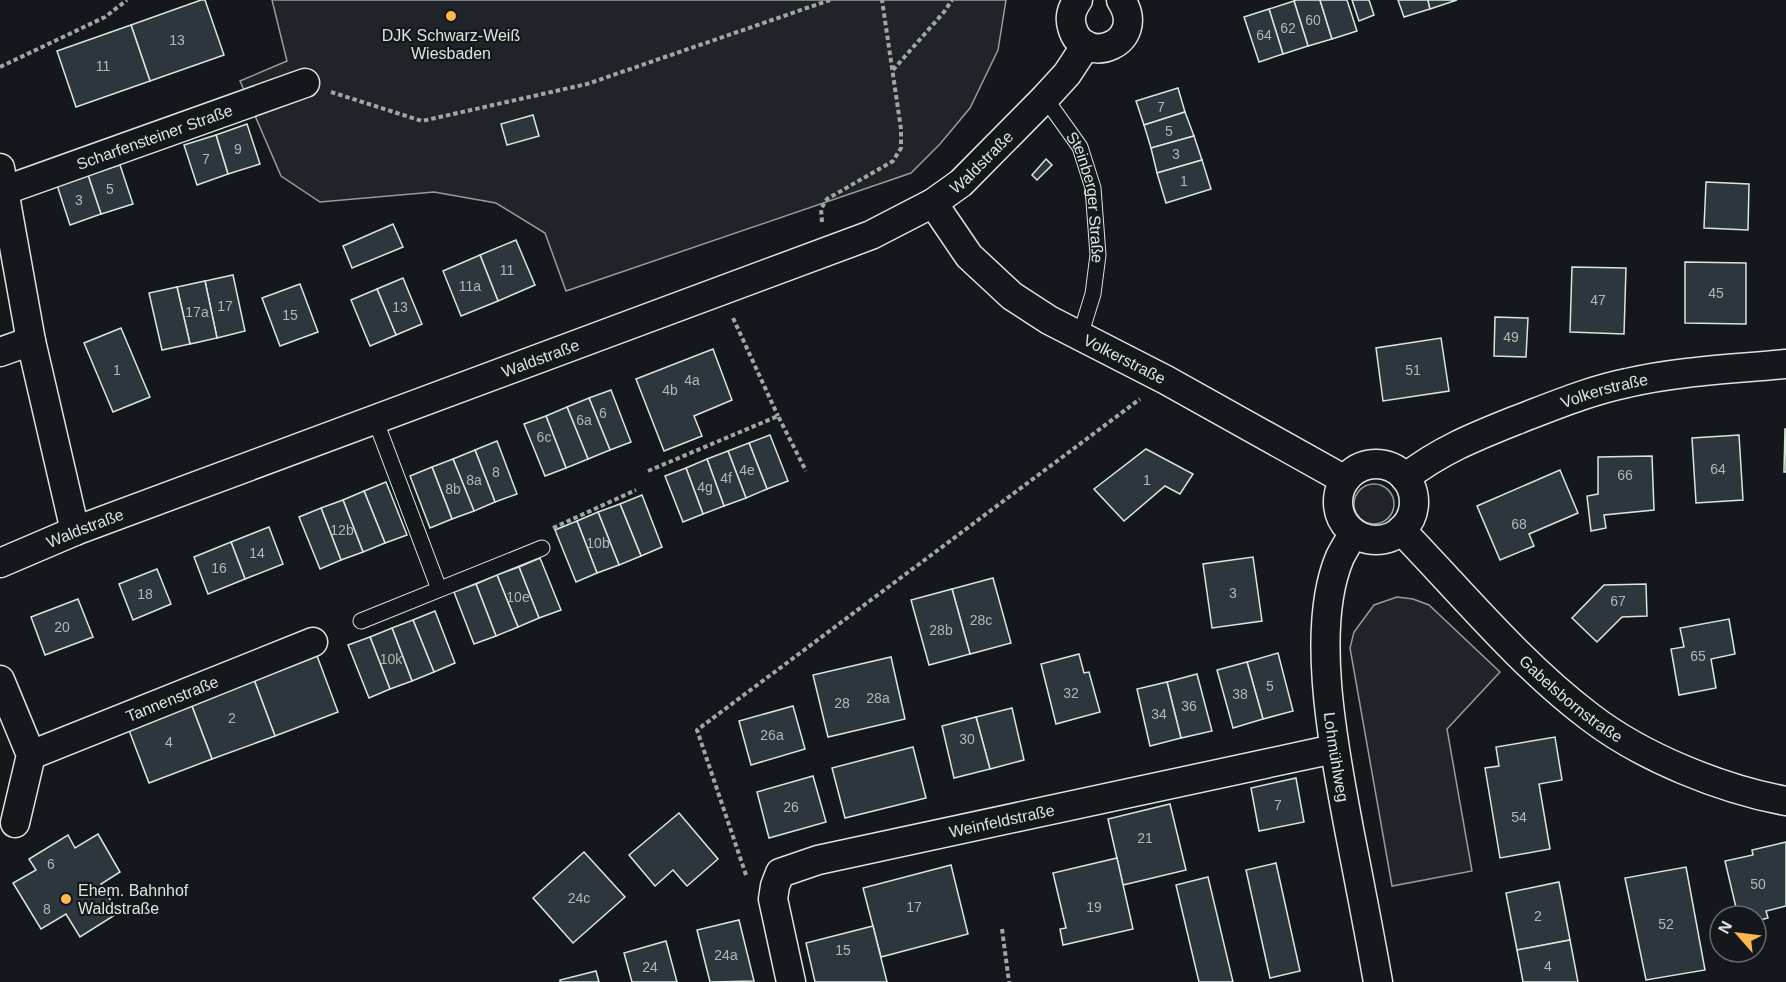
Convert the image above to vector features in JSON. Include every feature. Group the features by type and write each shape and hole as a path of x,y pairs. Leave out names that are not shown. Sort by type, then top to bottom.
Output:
{"street":[{"path":"1078,0 1072,8 1071,22 1076,36 1086,45 1103,48 1119,41 1128,26 1131,3"},
{"path":"1045,98 1067,74 1086,45"},
{"name":"Scharfensteiner Straße","path":"75,531 31,341 1,184 305,83"},
{"name":"Waldstraße","path":"0,563 75,531 872,235 933,203 961,183 1045,98"},
{"name":"Volkerstraße","path":"933,203 969,256 1012,296 1049,320 1166,380 1345,480"},
{"path":"0,352 31,341"},
{"name":"Volkerstraße","path":"1405,478 1425,462 1460,442 1578,396 1626,383 1675,374 1786,364"},
{"path":"1374,464 1396,470 1405,478 1411,488 1413,499 1408,521 1401,530 1383,539 1373,540 1363,538 1345,525 1337,502 1345,480 1353,471 1374,464"},
{"name":"Gabelsbornstraße","path":"1401,530 1537,672 1591,718 1651,755 1715,783 1786,801"},
{"name":"Lohmühlweg","path":"1354,533 1340,557 1332,585 1327,623 1326,663 1334,749 1378,982"},
{"name":"Tannenstraße","path":"31,755 313,642"},
{"path":"0,680 31,755 15,824"},
{"name":"Weinfeldstraße","path":"775,886 780,873 818,860 1334,749"},
{"path":"775,886 773,899 792,982"}],"lane":[{"name":"Steinberger Straße","path":"1045,98 1080,147 1093,188 1098,255 1093,294 1080,336"},
{"path":"375,419 439,589"},
{"path":"361,621 542,548"}],"path":[{"path":"0,67 105,17 127,0"},
{"path":"305,83 422,121 587,84 830,0"},
{"path":"824,252 820,208 827,199 893,161 901,148 901,129 882,0"},
{"path":"893,71 952,0"},
{"path":"720,291 806,471"},
{"path":"775,886 748,881 697,730 1166,380"},
{"path":"648,471 778,416"},
{"path":"542,548 538,534 636,490"},
{"path":"1002,929 1009,982"}],"shaded area":[{"path":"272,0 1006,0 998,50 970,108 940,144 911,173 566,291 545,233 496,203 434,192 320,202 281,176 240,81 287,61"},
{"path":"1374,484 1388,490 1394,504 1388,518 1374,524 1360,518 1354,504 1360,490"},
{"path":"1397,597 1413,599 1429,605 1500,672 1447,729 1472,871 1392,886 1350,648 1354,632 1374,605"}],"building":[{"path":"205,0 224,55 150,81 131,25"},
{"path":"1320,0 1332,39 1308,46 1294,1"},
{"path":"1320,0 1347,0 1357,31 1332,39"},
{"path":"1352,0 1369,0 1374,15 1359,21"},
{"path":"1398,0 1428,0 1430,9 1404,17"},
{"path":"1428,0 1457,0 1430,9"},
{"path":"1294,1 1308,46 1283,54 1269,9"},
{"path":"1269,9 1283,54 1259,62 1244,17"},
{"path":"131,25 150,81 76,107 57,51"},
{"path":"1178,88 1185,112 1144,125 1136,101"},
{"path":"1185,112 1194,136 1151,148 1144,125"},
{"path":"533,115 539,136 507,145 501,124"},
{"path":"247,124 260,164 228,174 216,135"},
{"path":"216,135 228,174 197,185 184,145"},
{"path":"1194,136 1202,160 1157,173 1151,148"},
{"path":"1046,159 1052,165 1037,180 1032,175"},
{"path":"1202,160 1211,189 1166,203 1157,173"},
{"path":"120,165 133,204 101,214 88,175"},
{"path":"88,175 101,214 70,225 57,185"},
{"path":"1706,182 1749,184 1748,230 1704,228"},
{"path":"393,224 403,247 352,268 343,246"},
{"path":"516,240 535,285 498,301 480,255"},
{"path":"480,255 498,301 461,316 443,271"},
{"path":"1685,262 1746,263 1746,324 1685,323"},
{"path":"1572,267 1626,268 1624,334 1570,332"},
{"path":"233,275 245,331 217,338 205,281"},
{"path":"403,278 422,324 396,335 377,289"},
{"path":"205,281 217,338 190,344 177,287"},
{"path":"300,284 318,332 280,346 262,298"},
{"path":"177,287 190,344 162,350 149,293"},
{"path":"377,289 396,335 370,346 351,300"},
{"path":"1495,317 1528,318 1526,357 1494,356"},
{"path":"121,328 150,397 113,412 84,343"},
{"path":"1441,338 1449,391 1383,401 1376,348"},
{"path":"713,349 732,400 694,416 702,436 664,451 636,379"},
{"path":"611,390 631,442 610,450 589,398"},
{"path":"589,398 610,450 588,459 567,407"},
{"path":"567,407 588,459 566,468 546,416"},
{"path":"546,416 566,468 545,476 524,424"},
{"path":"1785,429 1786,472 1784,472"},
{"path":"770,435 788,481 767,489 749,443"},
{"path":"1739,435 1743,500 1696,503 1692,438"},
{"path":"497,441 517,494 495,502 475,450"},
{"path":"749,443 767,489 746,498 728,451"},
{"path":"1146,449 1193,474 1180,494 1165,486 1124,521 1094,489"},
{"path":"475,450 495,502 474,511 453,459"},
{"path":"728,451 746,498 724,506 707,459"},
{"path":"1652,456 1654,510 1604,515 1606,528 1591,531 1587,496 1598,494 1598,457"},
{"path":"453,459 474,511 452,519 432,467"},
{"path":"707,459 724,506 703,514 686,468"},
{"path":"432,467 452,519 430,528 410,476"},
{"path":"686,468 703,514 683,522 665,476"},
{"path":"1560,470 1578,513 1529,534 1534,546 1500,560 1477,506"},
{"path":"386,482 407,535 385,543 364,491"},
{"path":"364,491 385,543 363,552 343,500"},
{"path":"642,495 662,547 641,556 620,504"},
{"path":"343,500 363,552 341,560 321,508"},
{"path":"620,504 641,556 619,565 598,512"},
{"path":"321,508 341,560 320,569 299,517"},
{"path":"598,512 619,565 597,573 577,521"},
{"path":"577,521 597,573 576,582 555,530"},
{"path":"269,527 283,564 245,579 231,542"},
{"path":"231,542 245,579 208,594 194,557"},
{"path":"1253,557 1262,621 1212,628 1203,564"},
{"path":"540,558 561,610 539,618 519,567"},
{"path":"519,567 539,618 518,627 497,575"},
{"path":"157,569 171,604 133,620 119,584"},
{"path":"497,575 518,627 496,636 476,584"},
{"path":"993,578 1011,643 970,654 952,589"},
{"path":"476,584 496,636 474,644 454,592"},
{"path":"1646,584 1647,616 1622,617 1597,642 1572,618 1604,585"},
{"path":"952,589 970,654 929,665 911,600"},
{"path":"78,599 93,637 45,655 31,617"},
{"path":"435,611 455,663 434,672 413,620"},
{"path":"1729,619 1735,654 1711,659 1716,688 1679,695 1671,649 1684,647 1680,628"},
{"path":"413,620 434,672 412,681 392,628"},
{"path":"392,628 412,681 390,689 370,637"},
{"path":"370,637 390,689 369,698 348,645"},
{"path":"316,653 338,712 275,736 253,677"},
{"path":"1278,653 1293,711 1263,719 1247,662"},
{"path":"1079,654 1084,673 1089,672 1100,712 1056,724 1041,664"},
{"path":"891,657 905,719 828,737 813,675"},
{"path":"1247,662 1263,719 1233,728 1217,670"},
{"path":"1197,674 1212,731 1181,738 1167,682"},
{"path":"253,677 275,736 212,759 190,701"},
{"path":"1167,682 1181,738 1150,746 1137,689"},
{"path":"190,701 212,759 149,783 127,725"},
{"path":"793,706 805,749 751,765 739,721"},
{"path":"1012,708 1024,760 990,769 976,717"},
{"path":"976,717 990,769 954,778 942,726"},
{"path":"1555,737 1562,780 1539,784 1550,849 1500,858 1485,768 1499,766 1496,747"},
{"path":"913,747 926,798 845,818 832,768"},
{"path":"813,776 826,822 769,838 757,792"},
{"path":"1296,778 1304,822 1259,831 1251,788"},
{"path":"1170,804 1186,870 1123,885 1108,819"},
{"path":"679,813 718,859 687,886 673,870 655,886 629,855"},
{"name":"Ehem. Bahnhof Waldstraße","path":"98,834 120,872 101,884 118,913 80,937 66,914 41,929 13,883 36,870 29,859 68,835 75,848"},
{"path":"1786,842 1786,906 1768,910 1768,904 1735,904 1725,861 1753,855 1752,850"},
{"path":"584,852 625,897 573,943 533,898"},
{"path":"1117,858 1133,929 1063,945 1060,929 1066,928 1053,873"},
{"path":"1276,863 1300,971 1270,978 1246,870"},
{"path":"951,865 968,934 881,957 863,888"},
{"path":"1686,867 1705,970 1646,980 1625,878"},
{"path":"1208,877 1233,982 1199,982 1176,885"},
{"path":"1559,882 1570,940 1517,950 1506,893"},
{"path":"739,920 754,981 710,982 697,930"},
{"path":"873,926 887,982 815,982 806,943"},
{"path":"1570,940 1578,982 1523,982 1517,950"},
{"path":"666,941 677,982 632,982 624,953"},
{"path":"596,971 599,982 560,982 560,980"}],"place":[{"name":"DJK Schwarz-Weiß Wiesbaden","path":"451,16"},
{"name":"Ehem. Bahnhof Waldstraße","path":"66,899"}]}
